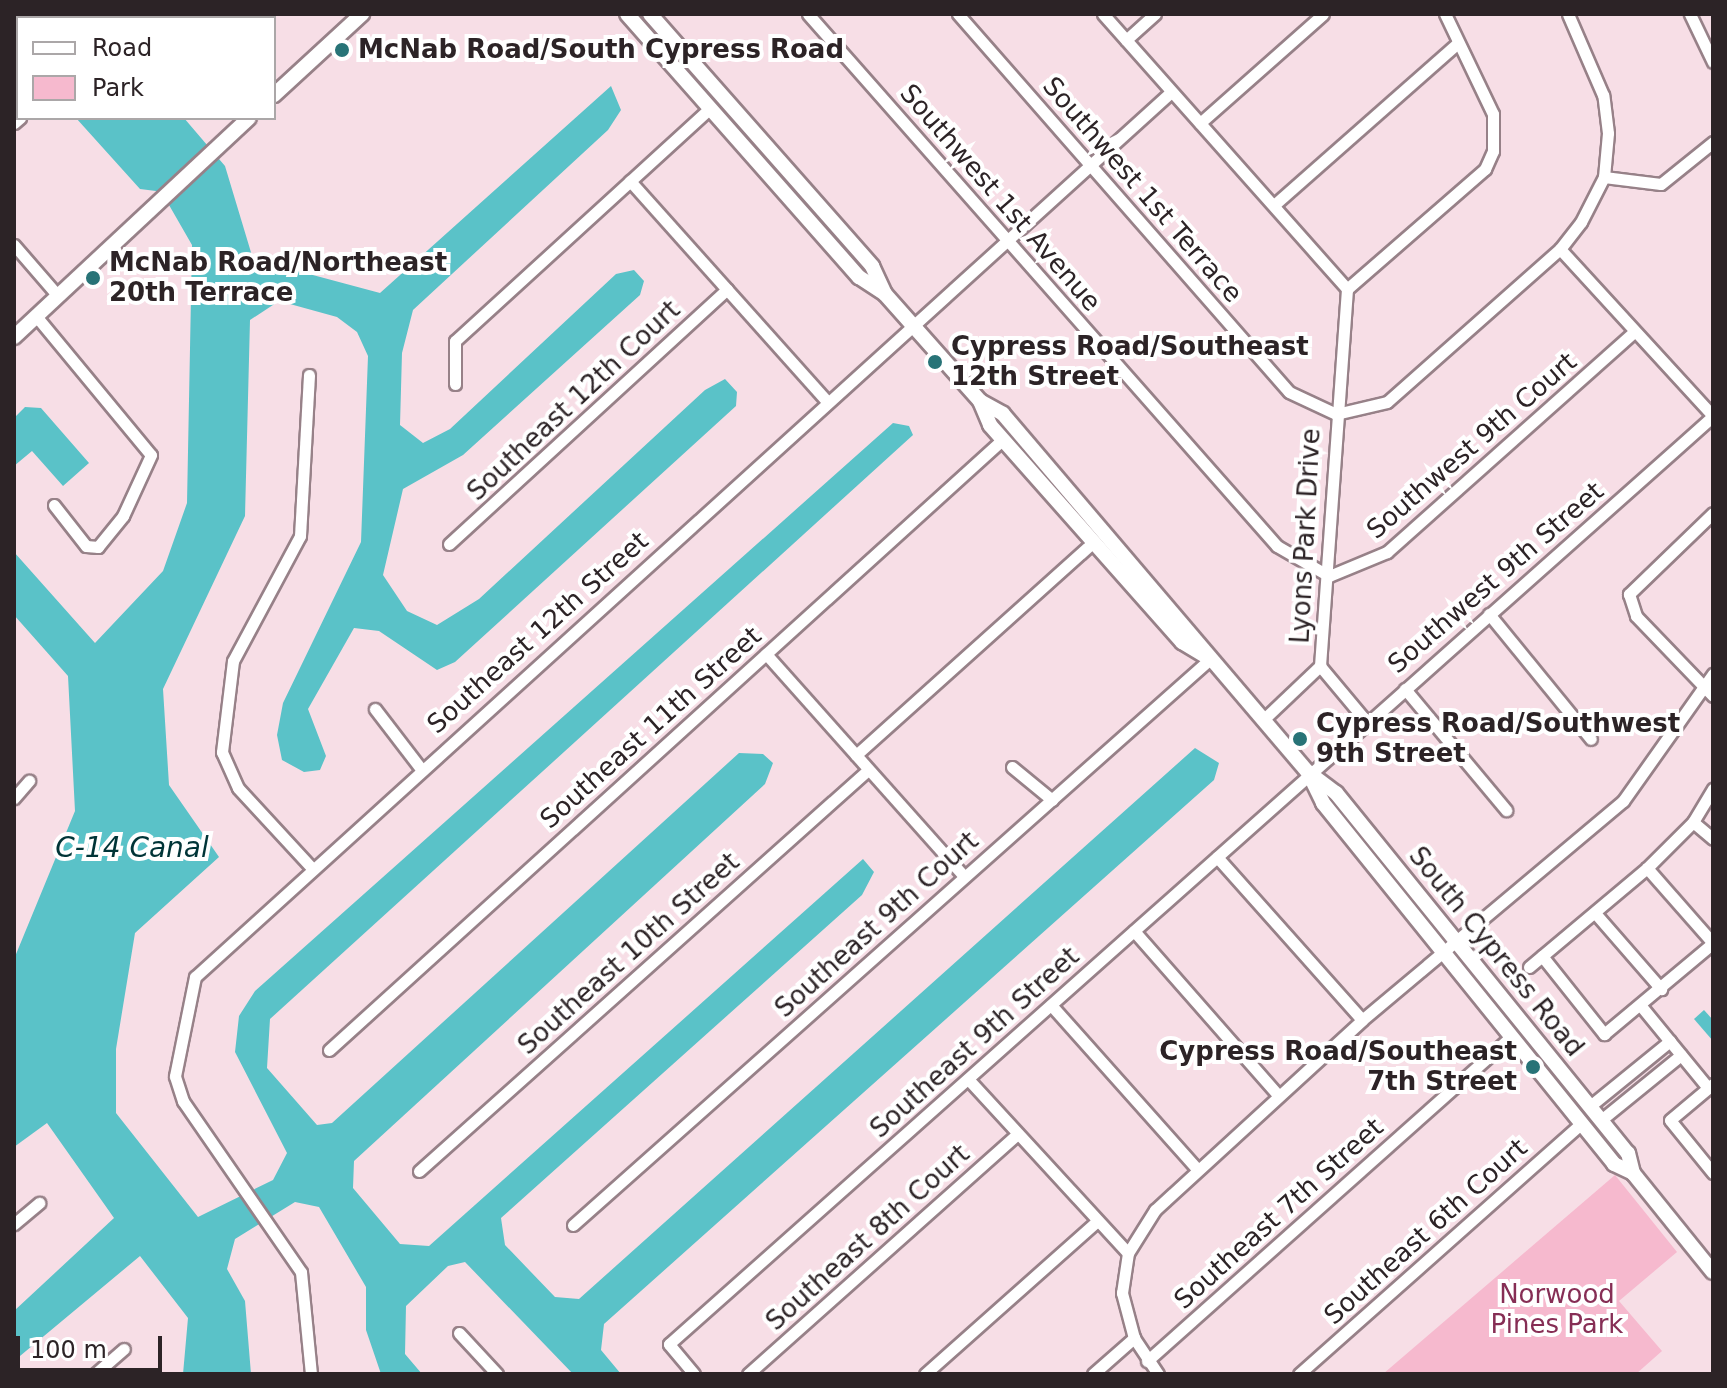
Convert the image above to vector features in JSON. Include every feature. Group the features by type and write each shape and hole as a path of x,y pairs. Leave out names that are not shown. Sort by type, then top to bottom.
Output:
{"street":[{"path":"276,93 362,14"},
{"name":"South Cypress Road","path":"627,14 859,277 885,294 912,323 980,401 1003,439 1182,642 1210,659"},
{"name":"South Cypress Road","path":"650,14 872,266 885,294"},
{"name":"Southwest 1st Avenue","path":"808,14 1277,546 1329,576"},
{"name":"Southwest 1st Terrace","path":"958,14 1289,392 1336,414"},
{"path":"1103,14 1347,289 1485,169 1493,151 1493,114 1445,14"},
{"path":"1126,40 1155,14"},
{"path":"1200,123 1323,14"},
{"path":"1336,414 1387,402 1560,249 1604,177 1603,95 1568,14"},
{"path":"1690,14 1713,62"},
{"path":"1274,205 1458,43"},
{"name":"Southeast 12th Street","path":"311,1374 301,1272 183,1101 175,1076 195,977 311,867 1006,237 1171,92"},
{"path":"455,384 455,341 710,108"},
{"path":"14,337 215,150 239,121"},
{"path":"1604,177 1661,184 1713,142"},
{"path":"630,181 827,401"},
{"path":"14,245 58,296"},
{"path":"1560,249 1713,416"},
{"name":"Southeast 12th Court","path":"449,544 727,289"},
{"name":"Lyons Park Drive","path":"1347,289 1336,414 1329,576 1320,666 1366,721"},
{"path":"36,316 151,455 123,516 98,547 86,546 54,505"},
{"name":"Southwest 9th Court","path":"1329,576 1387,552 1634,332"},
{"path":"309,375 300,536 233,661 222,752 238,788 311,867"},
{"name":"South Cypress Road","path":"980,401 1003,414 1195,632 1210,659 1308,772 1336,793 1628,1153 1633,1173 1713,1272"},
{"name":"Southwest 9th Street","path":"1308,772 1713,416"},
{"name":"Southeast 11th Street","path":"329,1050 1003,439"},
{"path":"1713,513 1633,584 1631,605 1701,689 1713,696"},
{"path":"856,755 1093,542"},
{"path":"1489,614 1591,739"},
{"path":"766,654 964,876"},
{"name":"Southeast 9th Court","path":"573,1225 1210,659"},
{"path":"1263,720 1320,666"},
{"path":"1158,1374 1134,1338 1122,1293 1128,1253 1155,1210 1362,1020 1458,943 1623,801 1713,674"},
{"path":"1405,689 1506,810"},
{"path":"375,709 421,769"},
{"path":"1012,767 1052,800"},
{"name":"Southeast 10th Street","path":"419,1171 868,770"},
{"name":"South Cypress Road","path":"1308,772 1323,803 1511,1037 1614,1164 1633,1173"},
{"name":"Southeast 9th Street","path":"694,1374 669,1344 1217,857 1308,772"},
{"path":"14,798 29,781"},
{"path":"1529,967 1647,868 1693,822 1713,789"},
{"path":"1693,822 1713,839"},
{"path":"1217,857 1362,1020"},
{"path":"1542,956 1604,1034 1641,1006 1713,943 1647,868"},
{"path":"1595,913 1661,989"},
{"path":"1134,931 1278,1095"},
{"path":"1051,1005 1197,1169"},
{"path":"1641,1006 1710,1086 1670,1120 1713,1173"},
{"name":"Southeast 7th Street","path":"1147,1361 1511,1037"},
{"path":"1590,1106 1670,1041"},
{"path":"1601,1120 1681,1055"},
{"path":"968,1079 1096,1222 1128,1253"},
{"name":"Southeast 6th Court","path":"1302,1373 1582,1123"},
{"name":"Southeast 8th Court","path":"748,1374 1017,1134"},
{"path":"14,1224 39,1203"},
{"path":"925,1374 1096,1222"},
{"path":"459,1333 497,1374"},
{"path":"1093,1374 1134,1338"},
{"path":"95,1374 124,1349"}],"green space":[{"name":"Norwood Pines Park","path":"1615,1175 1677,1252 1619,1301 1662,1351 1636,1374 1383,1374"}],"water":[{"path":"14,14 100,16 16,16 16,24"},
{"name":"C-14 Canal","path":"611,86 621,110 608,130 413,310 402,353 400,425 423,443 450,429 616,274 634,270 644,281 640,295 463,455 403,489 383,575 407,611 437,625 479,599 705,390 725,379 737,392 736,406 455,662 437,670 379,631 354,628 308,709 326,756 320,770 304,772 282,760 277,735 283,703 361,542 368,356 357,332 337,317 279,301 250,320 245,516 163,689 169,785 219,857 135,933 116,1049 116,1113 198,1217 273,1180 287,1153 235,1052 239,1016 255,991 893,423 909,426 913,435 270,1019 267,1068 317,1125 332,1123 739,753 763,754 773,763 765,784 354,1161 353,1188 400,1244 429,1246 863,859 874,872 862,895 501,1218 505,1245 555,1297 579,1299 1195,748 1219,763 1214,780 604,1324 601,1350 621,1374 573,1374 465,1262 448,1266 406,1306 405,1354 422,1374 381,1374 366,1330 366,1287 319,1207 295,1202 235,1239 227,1269 245,1301 251,1374 183,1374 188,1318 140,1256 14,1361 14,1311 114,1218 47,1123 14,1147 14,959 75,811 68,676 14,615 14,552 95,643 163,571 187,503 192,245 169,205 156,191 140,189 78,120 186,120 225,166 253,259 380,293"},
{"path":"25,407 41,408 89,463 63,486 32,451 14,466 14,418"},
{"path":"1704,1010 1713,1020 1713,1041 1694,1019"}],"place":[{"name":"McNab Road/South Cypress Road","path":"342,50"},
{"name":"McNab Road/Northeast 20th Terrace","path":"93,278"},
{"name":"Cypress Road/Southeast 12th Street","path":"935,362"},
{"name":"Cypress Road/Southwest 9th Street","path":"1300,739"},
{"name":"Cypress Road/Southeast 7th Street","path":"1533,1067"}]}
